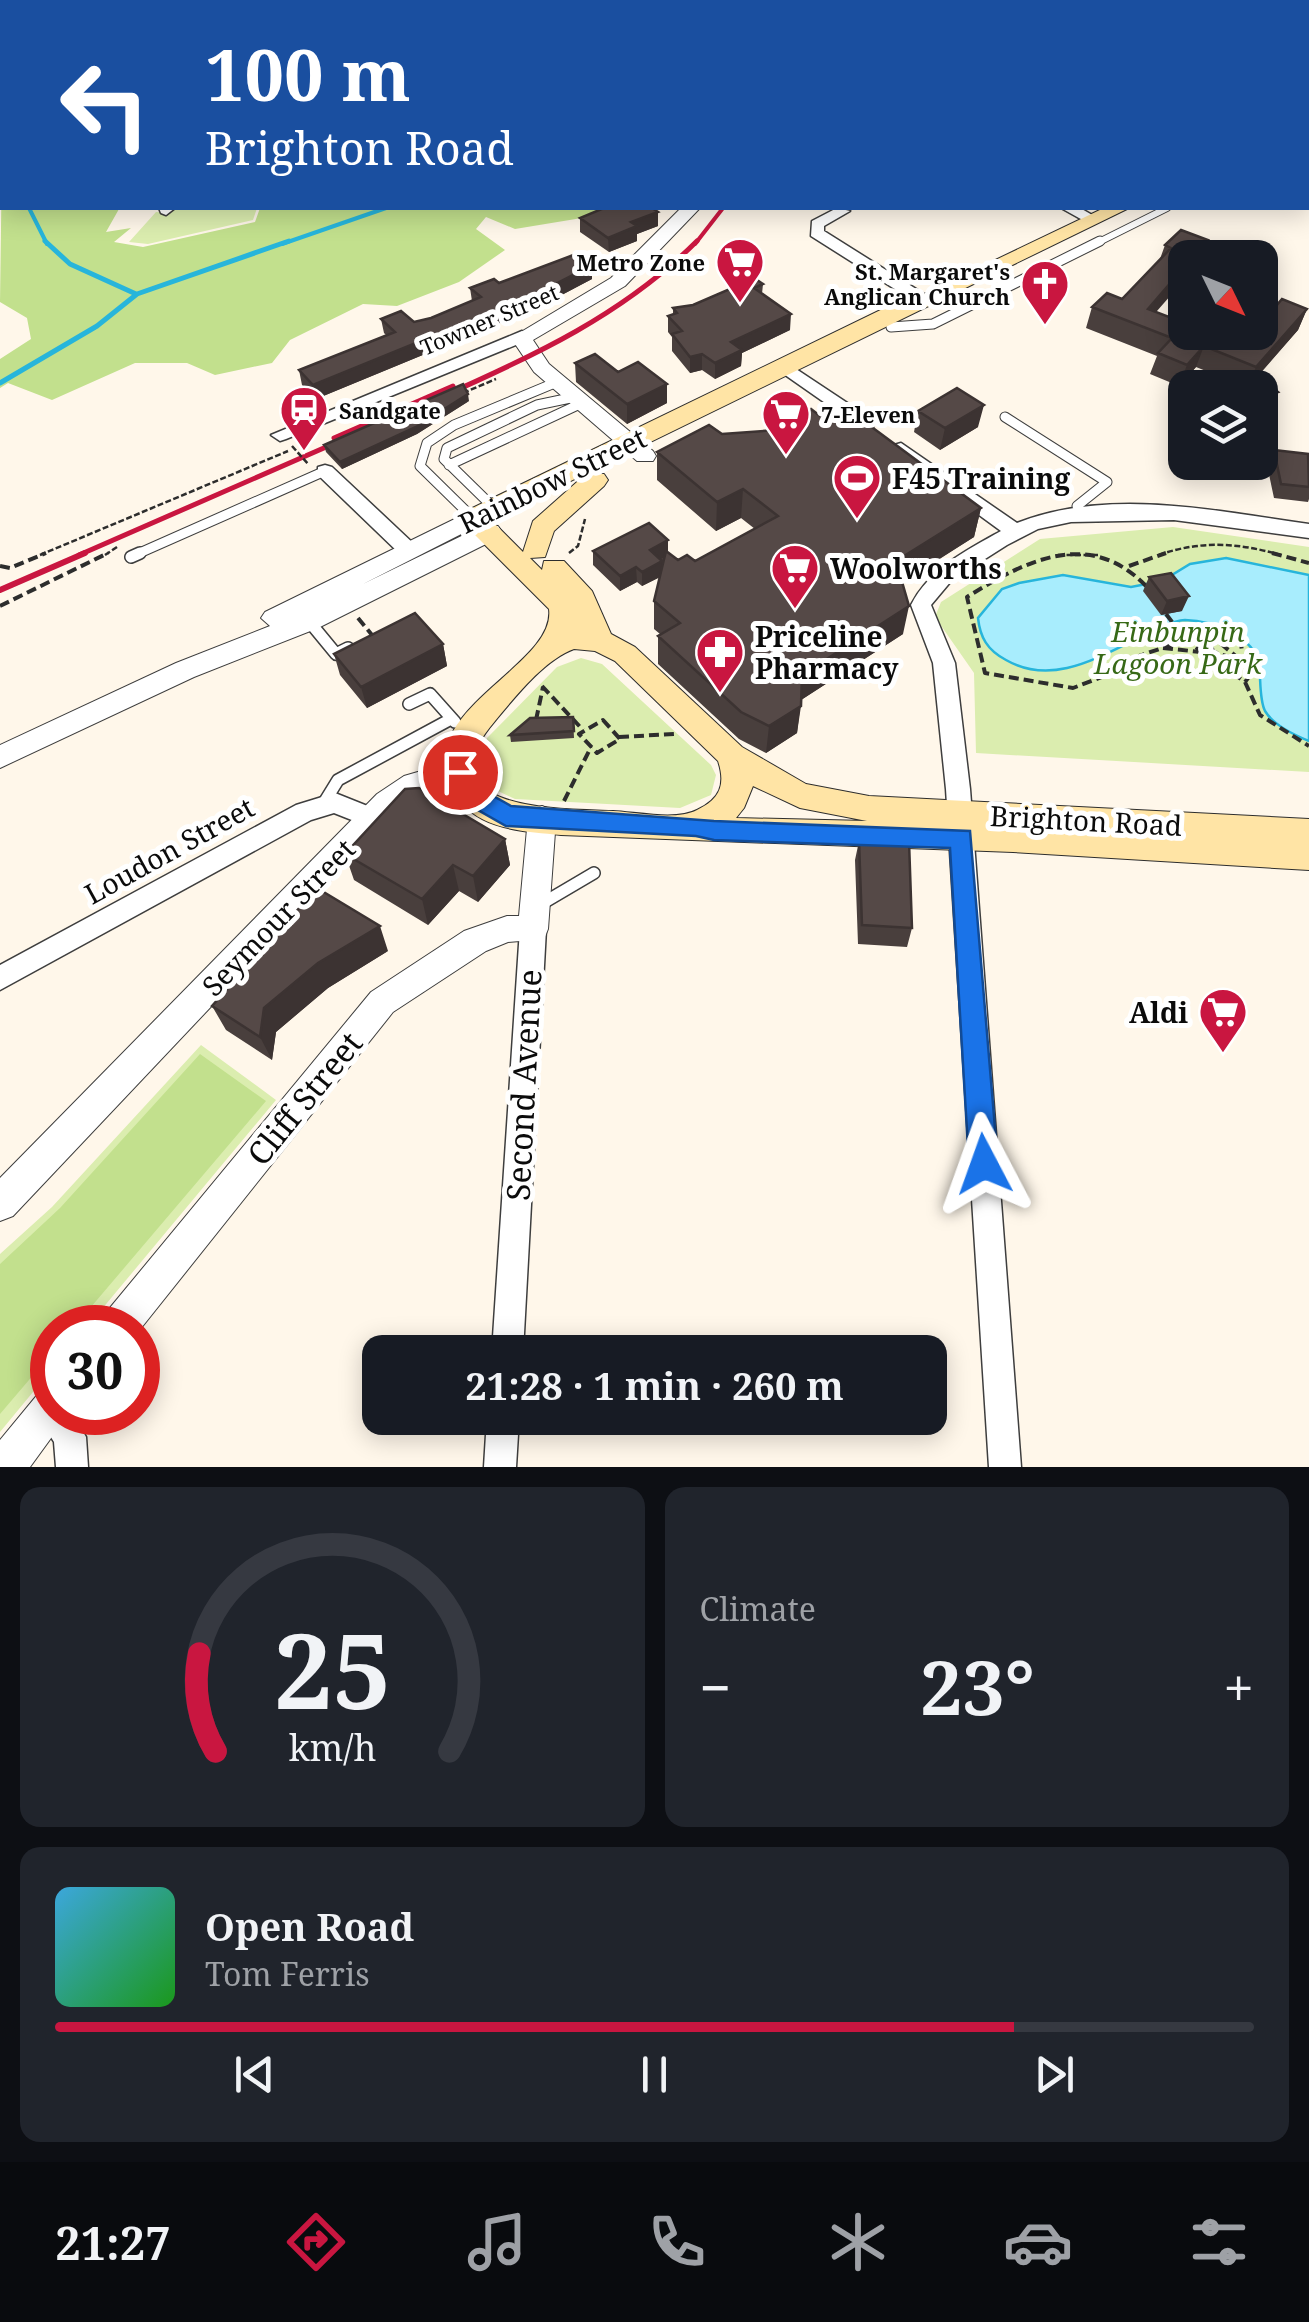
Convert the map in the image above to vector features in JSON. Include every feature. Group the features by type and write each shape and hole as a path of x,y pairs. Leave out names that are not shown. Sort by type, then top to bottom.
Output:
{"main road":[{"name":"Rainbow Street","path":"794,372 903,308 926,302 1114,210"},
{"name":"Rainbow Street","path":"492,520 891,327 916,313 926,302"},
{"name":"Rainbow Street","path":"492,520 595,480 637,449"},
{"path":"536,551 542,527 595,480"},
{"path":"492,520 536,551 582,598 600,641"},
{"path":"492,520 562,606 564,619 553,646"},
{"path":"460,772 461,726 553,646 584,638 600,641"},
{"name":"Brighton Road","path":"600,641 625,654 731,755 782,788 834,804 960,826 1309,856"},
{"path":"696,826 726,810 737,795 740,780 731,755"},
{"name":"Brighton Road","path":"460,772 464,784 484,806 506,816 552,812 714,830 960,826 1309,832"}],"street":[{"name":"Towner Street","path":"286,441 522,336 618,282 689,210"},
{"path":"842,210 817,224 816,233 926,302"},
{"path":"1073,210 1092,220"},
{"path":"522,336 535,361 637,449"},
{"path":"794,372 1015,532"},
{"path":"317,468 349,490 407,550"},
{"path":"1004,1467 960,826 944,663 921,605 925,595 941,580 1015,532 1056,518 1151,514 1309,531"},
{"name":"Rainbow Street","path":"302,613 407,550 492,520"},
{"name":"Rainbow Street","path":"0,758 492,520"},
{"name":"Seymour Street","path":"0,1203 372,818 414,784 460,772"},
{"path":"322,806 342,804 372,818"},
{"name":"Loudon Street","path":"0,978 273,826 322,806"},
{"name":"Second Avenue","path":"508,1335 533,918 552,812"},
{"name":"Cliff Street","path":"137,1305 382,1002 475,941 533,918"},
{"path":"4,1467 30,1435"},
{"path":"69,1435 72,1467"},
{"path":"500,1467 502,1435"}],"lane":[{"name":"Rainbow Street","path":"891,327 933,324 1164,210"},
{"path":"492,520 426,474 421,457 427,443 454,425 557,382"},
{"path":"492,520 449,466 444,453 454,442 537,405 578,400"},
{"path":"449,466 578,400"},
{"path":"1005,417 1108,482 1076,506"},
{"path":"131,557 317,468"},
{"path":"302,613 336,654 372,636"},
{"path":"322,806 330,786 338,780 461,726 430,694 409,704"},
{"path":"533,918 594,873"}],"path":[{"path":"286,441 317,468"},
{"path":"569,553 578,546 582,525 592,510"},
{"path":"0,566 10,568 127,520"},
{"path":"0,606 90,565 122,544"},
{"path":"1129,566 1185,546 1242,544 1309,563"},
{"path":"1098,552 1103,546"},
{"path":"1149,590 1129,566 1098,552 1058,555 1002,574 967,597 985,674 1074,688 1102,677 1121,662 1186,640"},
{"path":"1158,602 1186,640 1244,682 1260,716 1309,746"},
{"path":"355,614 372,636"},
{"path":"1232,658 1218,656 1208,648 1204,636 1217,630 1229,634 1241,643 1242,652"},
{"path":"1209,634 1249,667 1252,673 1244,682"},
{"path":"1163,648 1202,652"},
{"path":"534,680 584,731"},
{"path":"536,724 543,686"},
{"path":"618,737 603,720 579,734 596,752 618,737 673,734 684,728"},
{"path":"552,812 592,747"}],"green space":[{"path":"1,210 118,210 106,232 131,228 114,242 143,247 255,222 259,210 601,210 600,215 515,229 486,217 476,229 505,250 459,282 397,306 363,304 290,340 272,363 215,375 187,363 135,363 52,400 8,383 0,388 0,359 31,339 27,318 0,302"},
{"path":"256,210 253,220 148,244 129,242 156,212"},
{"name":"Einbunpin Lagoon Park","path":"1173,527 1309,547 1309,772 976,753 974,673 935,617 941,602 1040,539"},
{"path":"581,658 602,664 711,765 716,775 711,795 680,808 515,799 498,791 483,767 487,738 557,667"},
{"path":"201,1045 276,1100 105,1305 30,1305 30,1396 0,1432 0,1254 52,1207"},
{"path":"200,1054 266,1101 93,1305 30,1305 30,1379 0,1414 0,1264 60,1208"}],"water":[{"path":"1226,558 1309,575 1309,741 1285,729 1265,711 1255,654 1241,638 1219,627 1176,621 1079,665 1043,671 1024,668 999,656 981,631 978,618 1002,589 1019,583 1063,575 1131,587 1162,581 1190,564"}],"building":[{"path":"599,210 658,212 631,222 637,226 608,238 580,218"},
{"path":"1181,230 1208,240 1170,240"},
{"path":"1168,251 1168,286 1148,309 1168,317 1168,336 1092,307 1107,293 1122,299"},
{"path":"576,254 592,265 536,294 313,385 299,370 395,332 381,319 401,311 414,322 431,318 481,297 470,288 494,279 499,283"},
{"path":"747,273 763,284 754,288 791,314 731,342 742,350 715,363 702,354 690,357 672,334 682,331 668,316 677,313 673,308 693,305 737,286 730,281"},
{"path":"1282,299 1307,309 1278,342 1278,304"},
{"path":"1168,342 1168,350 1200,350 1187,365 1158,353"},
{"path":"1214,350 1271,350 1256,367"},
{"path":"595,354 618,372 638,362 667,384 627,404 575,363"},
{"path":"463,384 468,394 416,427 340,462 324,445"},
{"path":"957,388 984,405 945,428 918,411"},
{"path":"846,408 981,508 896,561 909,606 802,675 801,706 769,726 741,712 658,636 680,623 654,601 666,551 678,560 687,555 695,561 778,516 743,489 717,502 657,452 709,425 722,434 790,429 783,424 811,409 824,419"},
{"path":"1278,450 1308,454 1309,487 1281,484"},
{"path":"649,523 668,540 650,550 662,561 642,572 636,567 620,576 593,551"},
{"path":"1171,573 1189,596 1167,601 1149,577"},
{"path":"415,613 443,644 361,687 334,654"},
{"path":"573,717 574,731 510,735 530,718"},
{"path":"419,788 505,839 473,876 453,865 422,899 345,854 405,789"},
{"path":"859,841 909,841 912,928 862,925"},
{"path":"317,888 380,926 318,963 264,1008 260,1037 212,1006"}],"waterway":[{"path":"30,210 46,242"},
{"path":"282,244 380,210"},
{"path":"0,383 97,326 137,294 289,241"},
{"path":"46,242 70,264 136,294"}],"railway":[{"path":"695,244 721,210"},
{"path":"441,397 544,349 608,312 697,241"},
{"path":"334,438 453,386"},
{"path":"79,555 349,437"},
{"path":"0,590 85,553"}],"place":[{"name":"Metro Zone","path":"740,304"},
{"name":"St. Margaret's Anglican Church","path":"1045,326"},
{"name":"Sandgate","path":"304,452"},
{"name":"7-Eleven","path":"786,456"},
{"name":"F45 Training","path":"857,520"},
{"name":"Woolworths","path":"795,610"},
{"name":"Priceline Pharmacy","path":"720,694"},
{"name":"Aldi","path":"1223,1054"}],"route":[{"path":"460,772 472,795 484,806 506,816 714,830 961,838 984,1164"}]}
